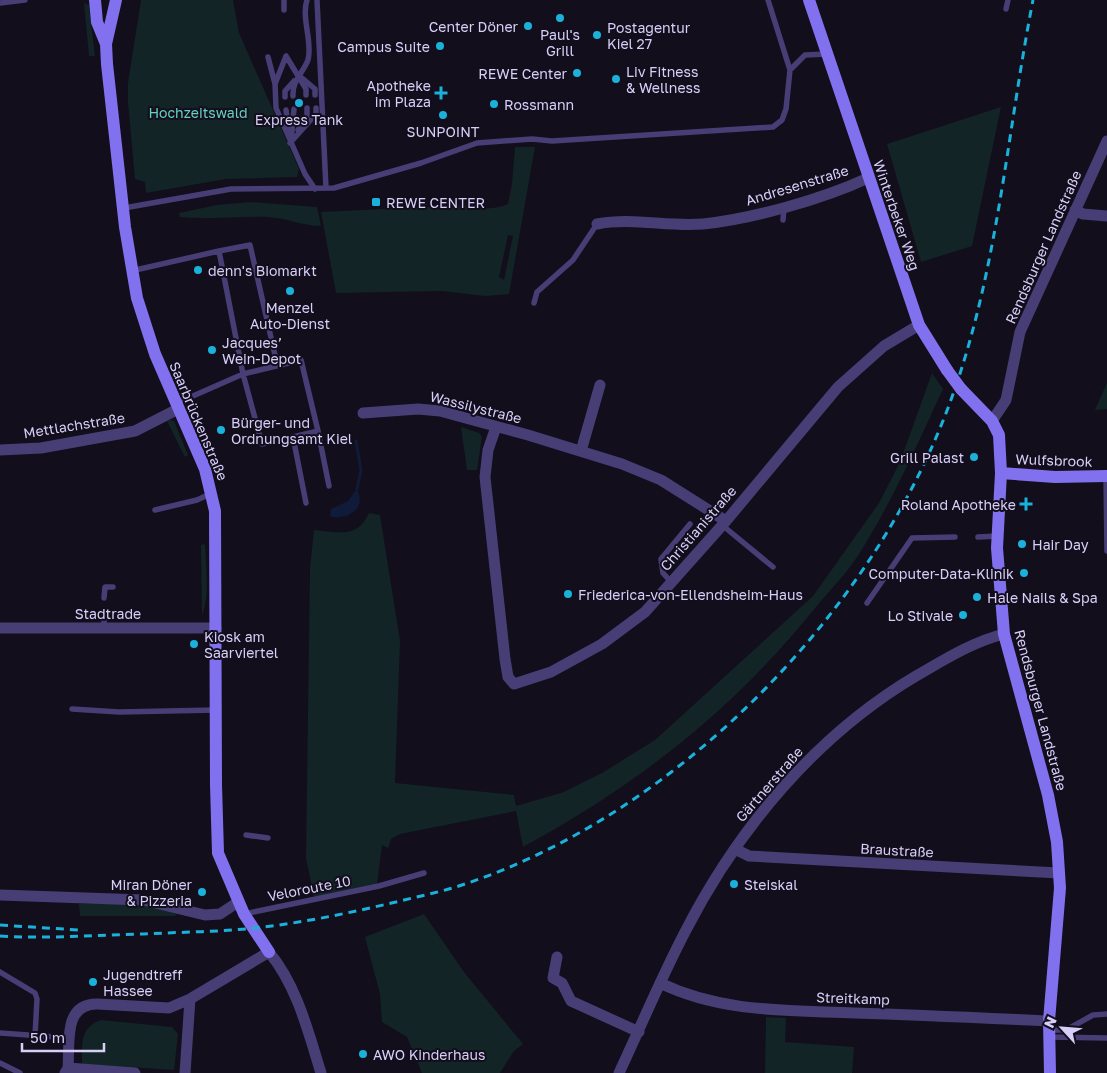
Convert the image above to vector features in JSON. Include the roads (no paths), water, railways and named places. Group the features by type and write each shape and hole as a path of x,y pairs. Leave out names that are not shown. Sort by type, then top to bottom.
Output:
{"street":[{"name":"Saarbrückenstraße","path":"95,0 97,22 106,44"},
{"name":"Saarbrückenstraße","path":"116,0 106,44 108,82 132,271 149,339 176,406 205,469 212,492 217,550 216,710 220,835 218,853 244,914 269,952"},
{"name":"Winterbeker Weg","path":"808,0 919,325 961,389 992,421"},
{"name":"Rendsburger Landstraße","path":"1050,1073 1049,1029 1059,873 1057,842 1048,796 1004,634 999,582 998,536 1001,473 999,435 992,421 1006,400 1020,332 1107,141"},
{"name":"Andresenstraße","path":"597,224 616,220 703,224 765,213 868,178"},
{"path":"1075,210 1083,214 1107,216"},
{"name":"Christianistraße","path":"496,427 488,450 485,477 505,659 508,677 514,684 551,672 602,644 644,612 724,523 838,388 884,346 919,325"},
{"path":"581,451 600,385"},
{"name":"Mettlachstraße","path":"0,450 51,446 135,431 176,406"},
{"name":"Wassilystraße","path":"363,413 418,409 440,411 581,451 622,464 661,480 724,523"},
{"name":"Wulfsbrook","path":"1001,473 1055,477 1106,476"},
{"name":"Stadtrade","path":"0,628 216,628"},
{"name":"Gärtnerstraße","path":"619,1073 660,984 703,899 750,826 788,780 826,743 864,711 939,662 988,638 1004,634"},
{"name":"Braustraße","path":"735,849 749,856 1059,873"},
{"path":"0,895 143,900 205,915 220,914 238,902"},
{"path":"135,1073 67,1070 74,1015 80,1007 88,1004 161,1008 190,999 269,952 282,969 292,988 303,1015 321,1073"},
{"path":"557,958 553,978 562,983 572,1001 639,1032"},
{"name":"Streitkamp","path":"660,984 726,1006 1049,1029"},
{"path":"185,1073 190,999"}],"lane":[{"path":"0,3 25,0"},
{"path":"284,0 284,10"},
{"path":"285,97 285,91 308,59 307,0"},
{"path":"317,0 326,188"},
{"path":"124,208 231,188 326,188 376,177 477,143 532,139 552,141 773,127 782,120 786,109 790,70 768,0"},
{"path":"1006,9 1008,0"},
{"path":"790,70 805,55 827,54"},
{"path":"275,84 286,56 306,89 306,95"},
{"path":"268,57 275,84 276,108 290,143 305,174 315,189"},
{"path":"298,75 314,89 315,95"},
{"path":"293,96 293,89 298,75"},
{"path":"290,143 307,115 307,108"},
{"path":"290,143 316,114 316,108"},
{"path":"290,143 294,109"},
{"path":"286,110 290,143"},
{"path":"783,220 784,207"},
{"name":"Andresenstraße","path":"534,302 537,292 573,260 597,224"},
{"path":"132,271 250,245 277,364"},
{"path":"219,251 243,374 262,444 318,430"},
{"path":"176,406 243,374 277,364 301,360 329,486"},
{"path":"293,437 306,503"},
{"path":"1106,476 1107,551"},
{"path":"155,510 197,500 212,492"},
{"path":"724,523 773,567"},
{"path":"671,582 663,573 661,559 690,524"},
{"path":"978,537 998,536"},
{"path":"867,603 912,538 955,537"},
{"path":"104,598 105,587 113,587"},
{"path":"104,614 104,628"},
{"path":"72,709 119,712 216,710"},
{"path":"246,835 268,838"},
{"name":"Veloroute 10","path":"244,914 379,886 424,873"},
{"path":"0,972 35,993 37,999 34,1036"},
{"path":"1049,1029 1066,1030 1093,1015 1107,1014"},
{"path":"1049,1029 1107,1038"},
{"path":"0,1033 70,1038"},
{"path":"0,1063 20,1073"}],"water":[{"path":"357,489 360,503 354,512 342,517 330,516 331,509 348,501"}],"waterway":[{"path":"356,441 361,470 357,489"}],"railway":[{"path":"0,936 72,936 255,928 326,917 439,892 465,884 545,851 621,807 694,754 761,693 821,626 874,553 918,476 952,397 968,349 980,300 1000,200 1033,0"},
{"path":"0,925 78,930"}],"place":[{"name":"Paul's Grill","path":"560,18"},
{"name":"Center Döner","path":"528,26"},
{"name":"Postagentur Kiel 27","path":"597,35"},
{"name":"Campus Suite","path":"440,46"},
{"name":"REWE Center","path":"577,73"},
{"name":"Liv Fitness & Wellness","path":"616,79"},
{"name":"Apotheke im Plaza","path":"441,93"},
{"name":"Express Tank","path":"299,103"},
{"name":"Rossmann","path":"494,104"},
{"name":"SUNPOINT","path":"443,115"},
{"name":"REWE CENTER","path":"376,202"},
{"name":"denn's Biomarkt","path":"198,270"},
{"name":"Menzel Auto-Dienst","path":"290,291"},
{"name":"Jacques’ Wein-Depot","path":"212,350"},
{"name":"Bürger- und Ordnungsamt Kiel","path":"221,430"},
{"name":"Grill Palast","path":"974,457"},
{"name":"Roland Apotheke","path":"1026,504"},
{"name":"Hair Day","path":"1022,544"},
{"name":"Computer-Data-Klinik","path":"1024,573"},
{"name":"Friederica-von-Ellendsheim-Haus","path":"568,594"},
{"name":"Hale Nails & Spa","path":"977,597"},
{"name":"Lo Stivale","path":"963,615"},
{"name":"Kiosk am Saarviertel","path":"194,644"},
{"name":"Steiskal","path":"734,884"},
{"name":"Miran Döner & Pizzeria","path":"202,892"},
{"name":"Jugendtreff Hassee","path":"93,982"},
{"name":"AWO Kinderhaus","path":"363,1054"}],"park label":[{"name":"Hochzeitswald","path":"198,112"}]}
